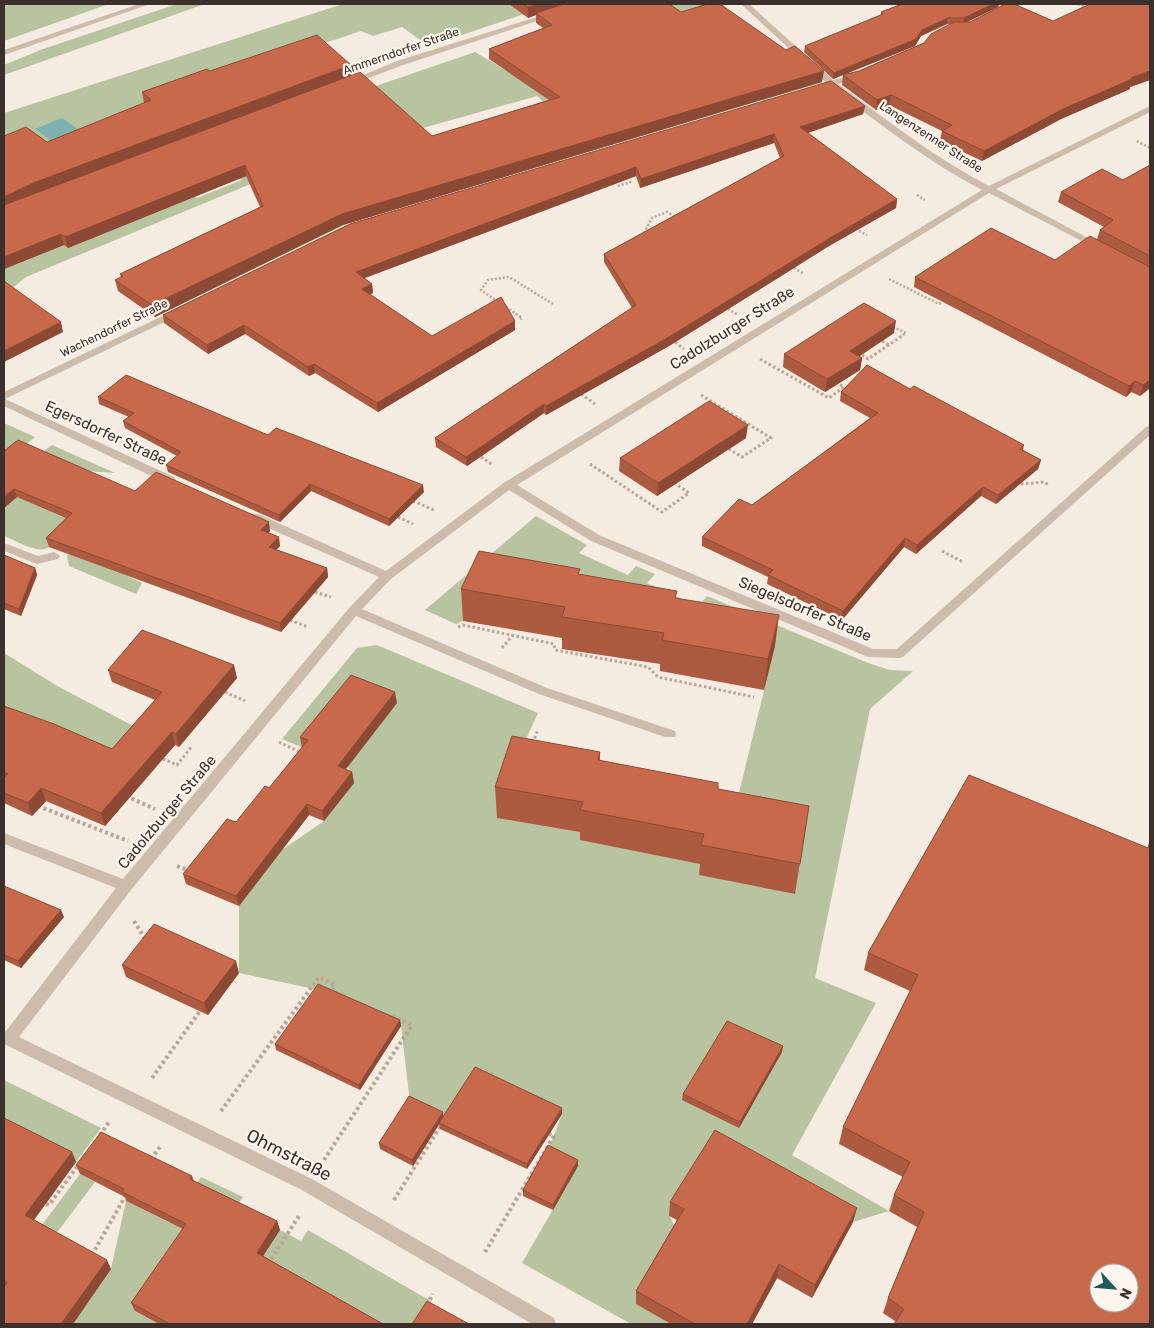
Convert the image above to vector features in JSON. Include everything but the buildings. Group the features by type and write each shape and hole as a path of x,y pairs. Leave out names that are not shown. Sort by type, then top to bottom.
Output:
{"street":[{"path":"4,53 146,4"},
{"name":"Ammerndorfer Straße","path":"339,86 400,63 585,4"},
{"name":"Langenzenner Straße","path":"745,4 832,84 902,135 967,178 1109,252"},
{"path":"810,90 865,73"},
{"name":"Cadolzburger Straße","path":"6,1038 126,886 354,610 387,576 509,484 990,189 1150,109"},
{"name":"Wachendorfer Straße","path":"4,396 184,308"},
{"name":"Egersdorfer Straße","path":"4,402 177,483"},
{"name":"Siegelsdorfer Straße","path":"509,484 542,507 595,538 872,654 900,653 1150,429"},
{"path":"240,511 387,576"},
{"path":"4,547 37,560 54,556"},
{"path":"354,610 543,692 670,734"},
{"path":"4,838 126,886"},
{"name":"Ohmstraße","path":"6,1038 306,1184 548,1324"}],"path":[{"path":"1078,4 1092,10"},
{"path":"618,186 633,181"},
{"path":"644,234 652,218 668,212 684,222"},
{"path":"520,319 522,318 481,290 488,280 509,277 553,304"},
{"path":"888,279 939,304 942,302"},
{"path":"862,355 868,359 906,333 889,325"},
{"path":"882,341 889,345"},
{"path":"758,358 829,398 844,387 839,384"},
{"path":"700,394 771,438 742,457 729,449"},
{"path":"586,461 662,512 689,493 676,484"},
{"path":"413,501 441,513"},
{"path":"315,592 337,600"},
{"path":"290,620 315,629"},
{"path":"453,629 463,625 554,644 556,650 648,667 658,677 754,697"},
{"path":"225,692 247,701"},
{"path":"532,747 538,729"},
{"path":"276,741 305,754"},
{"path":"163,759 176,765 192,746"},
{"path":"121,794 157,809"},
{"path":"33,803 133,844"},
{"path":"172,865 195,873"},
{"path":"131,920 137,924 146,941 152,944"},
{"path":"222,1112 318,977 335,985 329,994"},
{"path":"152,1078 200,1011"},
{"path":"324,1160 412,1025 391,1015 388,1020"},
{"path":"472,1076 477,1068 495,1076 492,1081"},
{"path":"394,1200 446,1118"},
{"path":"98,1137 109,1122"},
{"path":"484,1252 554,1136 550,1134"},
{"path":"149,1162 160,1147"},
{"path":"46,1204 49,1205 82,1160"},
{"path":"91,1258 120,1202 132,1186"},
{"path":"263,1272 299,1216"},
{"path":"424,1308 433,1294"}],"green space":[{"path":"4,4 109,4 4,41"},
{"path":"177,4 205,4 4,75 4,65 43,49"},
{"path":"343,4 509,4 524,14 429,46 402,27 373,36 361,31 144,103 50,153 4,148 4,113"},
{"path":"656,4 722,4 792,68 557,113 537,96 352,148 275,174 26,277 4,295 4,257 15,253 24,261 64,245 68,248 192,195 197,198 242,180 224,166 338,99 475,52 505,70 682,22"},
{"path":"4,423 35,437 13,455 29,462 52,445 115,473 61,469 78,524 50,547 37,549 4,536"},
{"path":"133,495 105,565 142,583 136,594 69,566 67,556"},
{"path":"536,516 587,545 579,553 628,575 636,566 655,574 647,583 698,606 707,596 868,663 890,670 913,671 870,709 815,978 876,1003 792,1155 889,1211 853,1222 669,1215 678,1232 674,1324 631,1324 522,1263 578,1166 548,1151 562,1114 443,1118 410,1102 401,1026 319,990 239,973 239,906 282,850 324,821 354,783 348,767 282,739 357,648 377,645 538,713 513,767 736,805 775,646 481,583 463,621 456,624 425,610"},
{"path":"4,653 59,687 143,731 116,762 4,717"},
{"path":"4,1080 101,1128 76,1162 4,1126"},
{"path":"80,1174 95,1182 4,1303 4,1276"},
{"path":"201,1177 243,1197 219,1234 135,1311 159,1324 73,1324 111,1269 126,1201 170,1223"},
{"path":"280,1230 301,1241 308,1230 429,1300 431,1302 419,1324 212,1324 263,1257"}],"water":[{"path":"62,118 78,129 50,140 35,129"}]}
